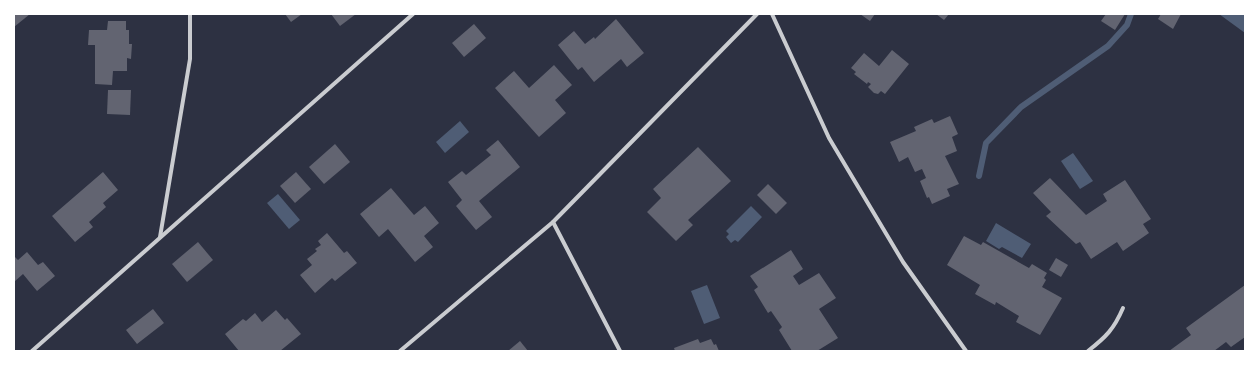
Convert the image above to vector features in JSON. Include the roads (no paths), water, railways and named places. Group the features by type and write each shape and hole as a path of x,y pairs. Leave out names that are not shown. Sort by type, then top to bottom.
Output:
{"street":[{"path":"159,238 190,59 190,14"},
{"path":"32,351 413,14"},
{"path":"400,351 553,222 756,14"},
{"path":"772,14 829,138 902,262 966,351"},
{"path":"553,222 620,351"},
{"path":"1088,351 1108,336 1117,322 1123,308"}],"water":[{"path":"1219,14 1245,14 1245,33"},
{"path":"460,121 469,132 445,153 436,142"},
{"path":"1073,153 1093,181 1080,189 1061,161"},
{"path":"278,194 300,220 289,229 267,203"},
{"path":"751,206 762,217 738,242 735,240 731,243 726,237 729,234 726,231"},
{"path":"996,223 1031,244 1022,258 1002,247 999,249 986,241"},
{"path":"707,285 720,318 704,324 691,291"}],"waterway":[{"path":"979,176 986,143 1021,107 1108,46 1127,25 1131,14"}]}
